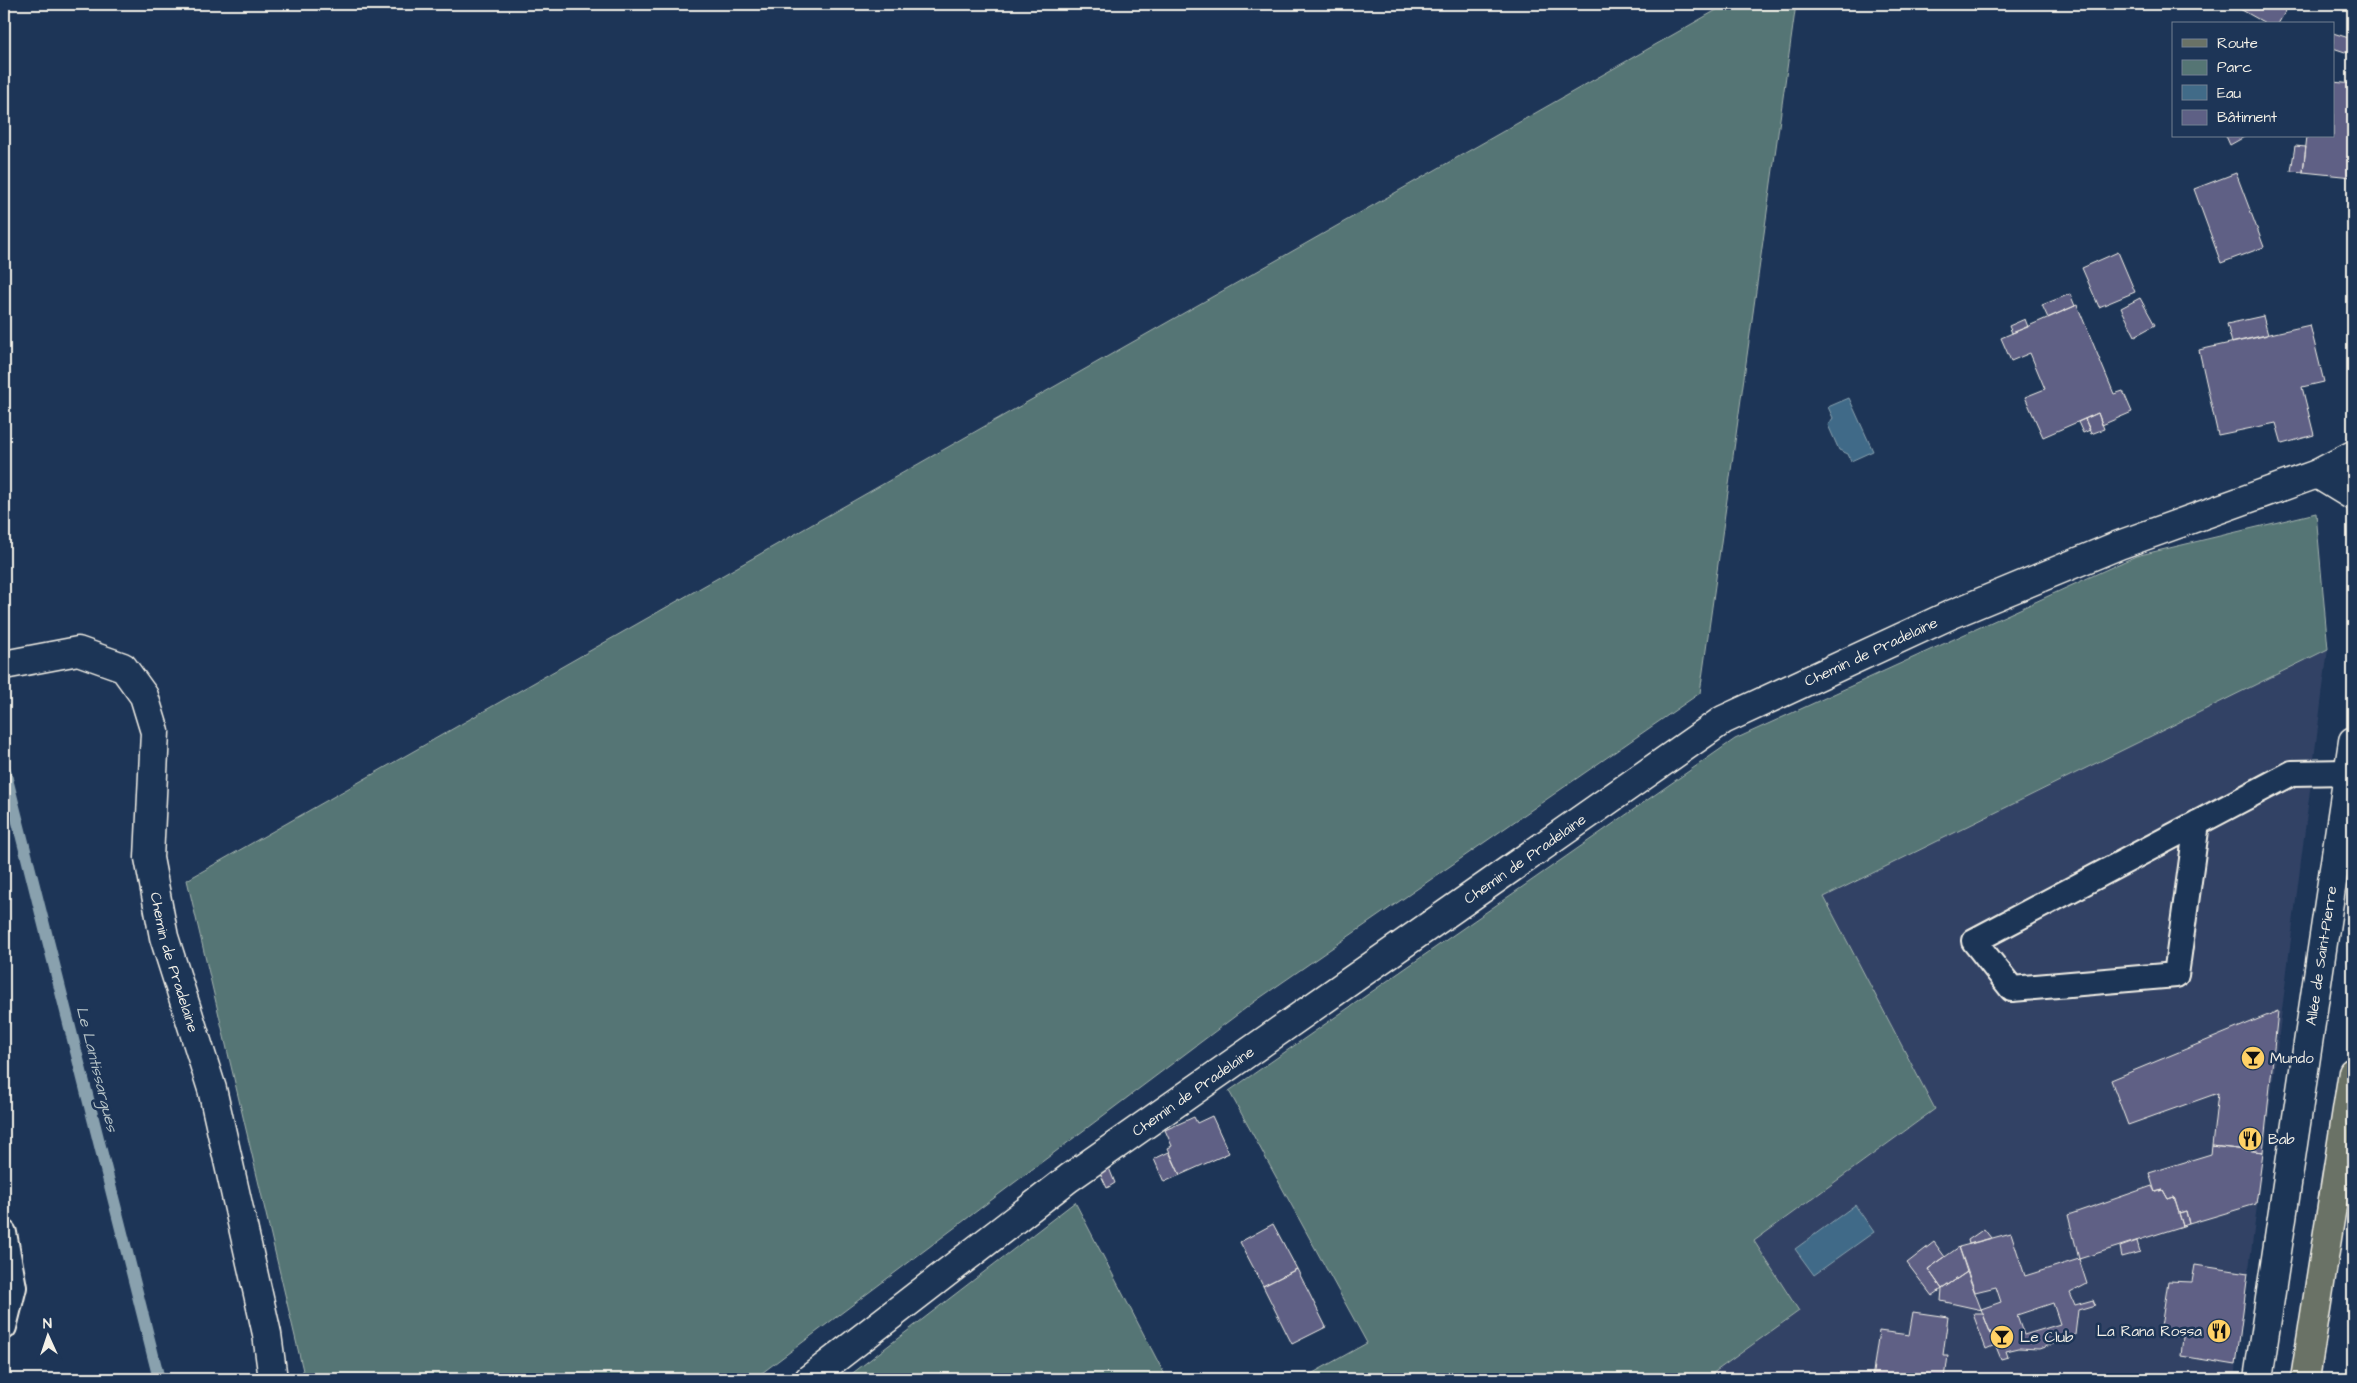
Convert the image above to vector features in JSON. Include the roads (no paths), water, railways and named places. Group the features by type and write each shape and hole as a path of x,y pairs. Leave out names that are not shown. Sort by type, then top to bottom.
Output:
{"main road":[{"path":"2304,1379 2353,1072"}],"street":[{"name":"Chemin de Pradelaine","path":"809,1379 1070,1178 1722,720 1950,615 2110,549 2317,474 2353,455"},
{"path":"2317,474 2353,496"},
{"name":"Chemin de Pradelaine","path":"8,664 78,651 123,667 144,696 155,732 149,858 164,937 212,1089 267,1334 273,1379"},
{"name":"Allée de Saint-Pierre","path":"2258,1379 2353,741"}],"lane":[{"path":"2197,823 2176,975 2012,989 1974,941 2197,823 2292,773 2348,772"},
{"path":"4,1233 14,1287 4,1327"}],"water":[{"path":"1849,398 1873,451 1851,461 1848,454 1839,450 1828,425 1833,418 1828,407"},
{"path":"1855,1205 1874,1232 1814,1275 1795,1249"}],"waterway":[{"name":"Le Lantissargues","path":"4,767 159,1379"}],"place":[{"name":"Mundo","path":"2253,1058"},
{"name":"Bab","path":"2250,1139"},
{"name":"La Rana Rossa","path":"2219,1331"},
{"name":"Le Club","path":"2002,1337"}]}
